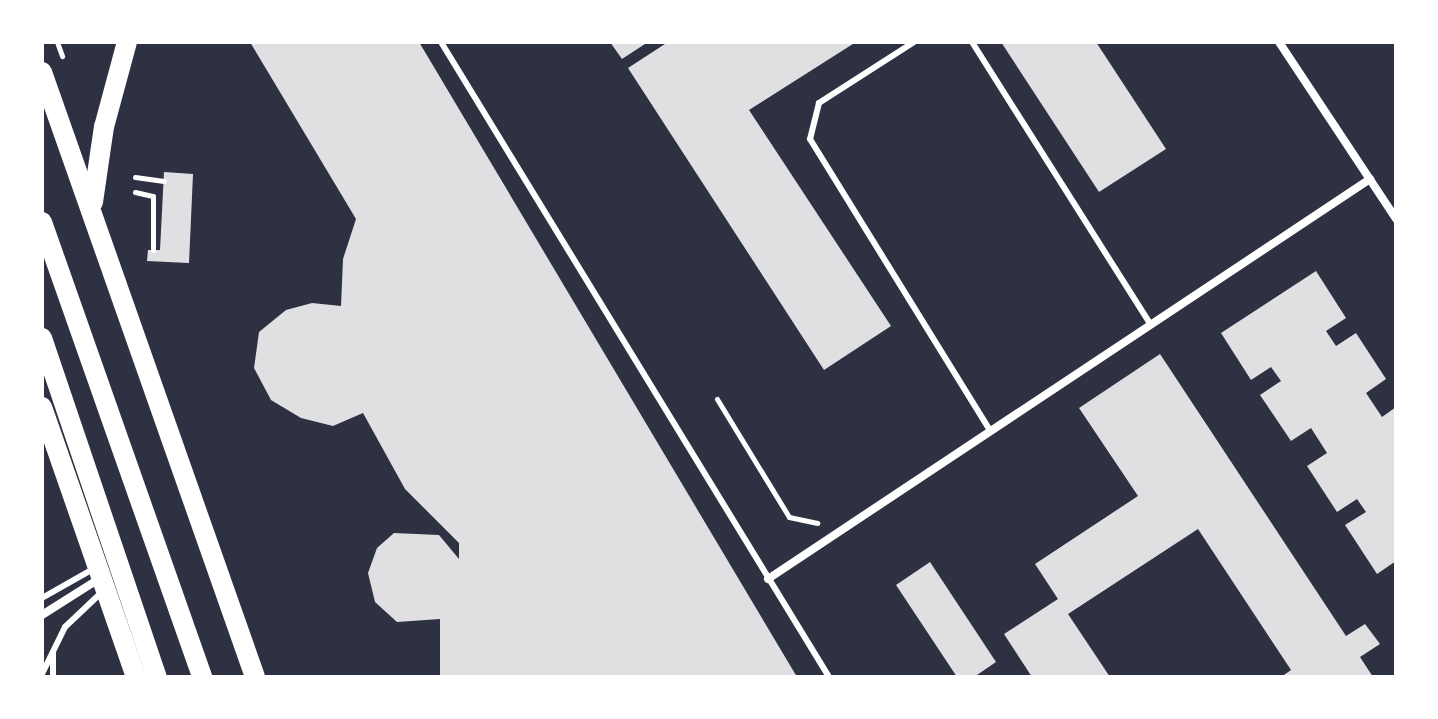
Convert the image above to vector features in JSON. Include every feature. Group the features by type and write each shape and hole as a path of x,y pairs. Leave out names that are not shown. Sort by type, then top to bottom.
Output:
{"main road":[{"path":"92,207 104,127 127,42"},
{"path":"42,72 255,677"},
{"path":"42,222 202,677"},
{"path":"42,338 157,677"},
{"path":"42,407 47,435 134,671"},
{"path":"235,620 245,677"}],"street":[{"path":"1279,42 1396,219"},
{"path":"768,579 1370,179"},
{"path":"42,615 101,578"}],"lane":[{"path":"441,42 829,677"},
{"path":"914,42 819,103 810,139 991,432"},
{"path":"972,42 1151,325"},
{"path":"42,598 101,578"},
{"path":"42,674 54,646 89,601 101,578"},
{"path":"53,677 54,646"}],"path":[{"path":"57,42 66,65"},
{"path":"135,177 164,181"},
{"path":"135,192 153,196 153,250"},
{"path":"717,399 789,517 845,529"}],"building":[{"path":"250,42 419,42 797,677 440,677 440,619 397,622 375,602 368,573 377,548 394,533 439,535 459,559 459,543 405,489 363,413 333,426 301,418 271,400 254,368 259,332 286,310 312,303 341,306 343,259 356,219"},
{"path":"610,42 648,42 622,59"},
{"path":"668,42 856,42 749,110 891,326 824,370 628,68"},
{"path":"1001,42 1096,42 1166,149 1099,192"},
{"path":"164,172 193,174 189,263 147,261 148,250 160,250"},
{"path":"1316,271 1346,318 1326,331 1336,346 1356,333 1386,379 1366,393 1382,417 1396,407 1396,561 1377,574 1345,525 1366,512 1357,499 1337,512 1307,466 1327,453 1311,428 1291,441 1260,395 1281,381 1271,367 1251,380 1221,333"},
{"path":"1160,354 1346,636 1365,624 1380,644 1360,657 1373,677 1281,677 1291,670 1198,529 1068,614 1110,677 1032,677 1004,634 1058,599 1035,564 1138,496 1079,408"},
{"path":"930,562 996,662 974,677 957,677 896,585"}]}
